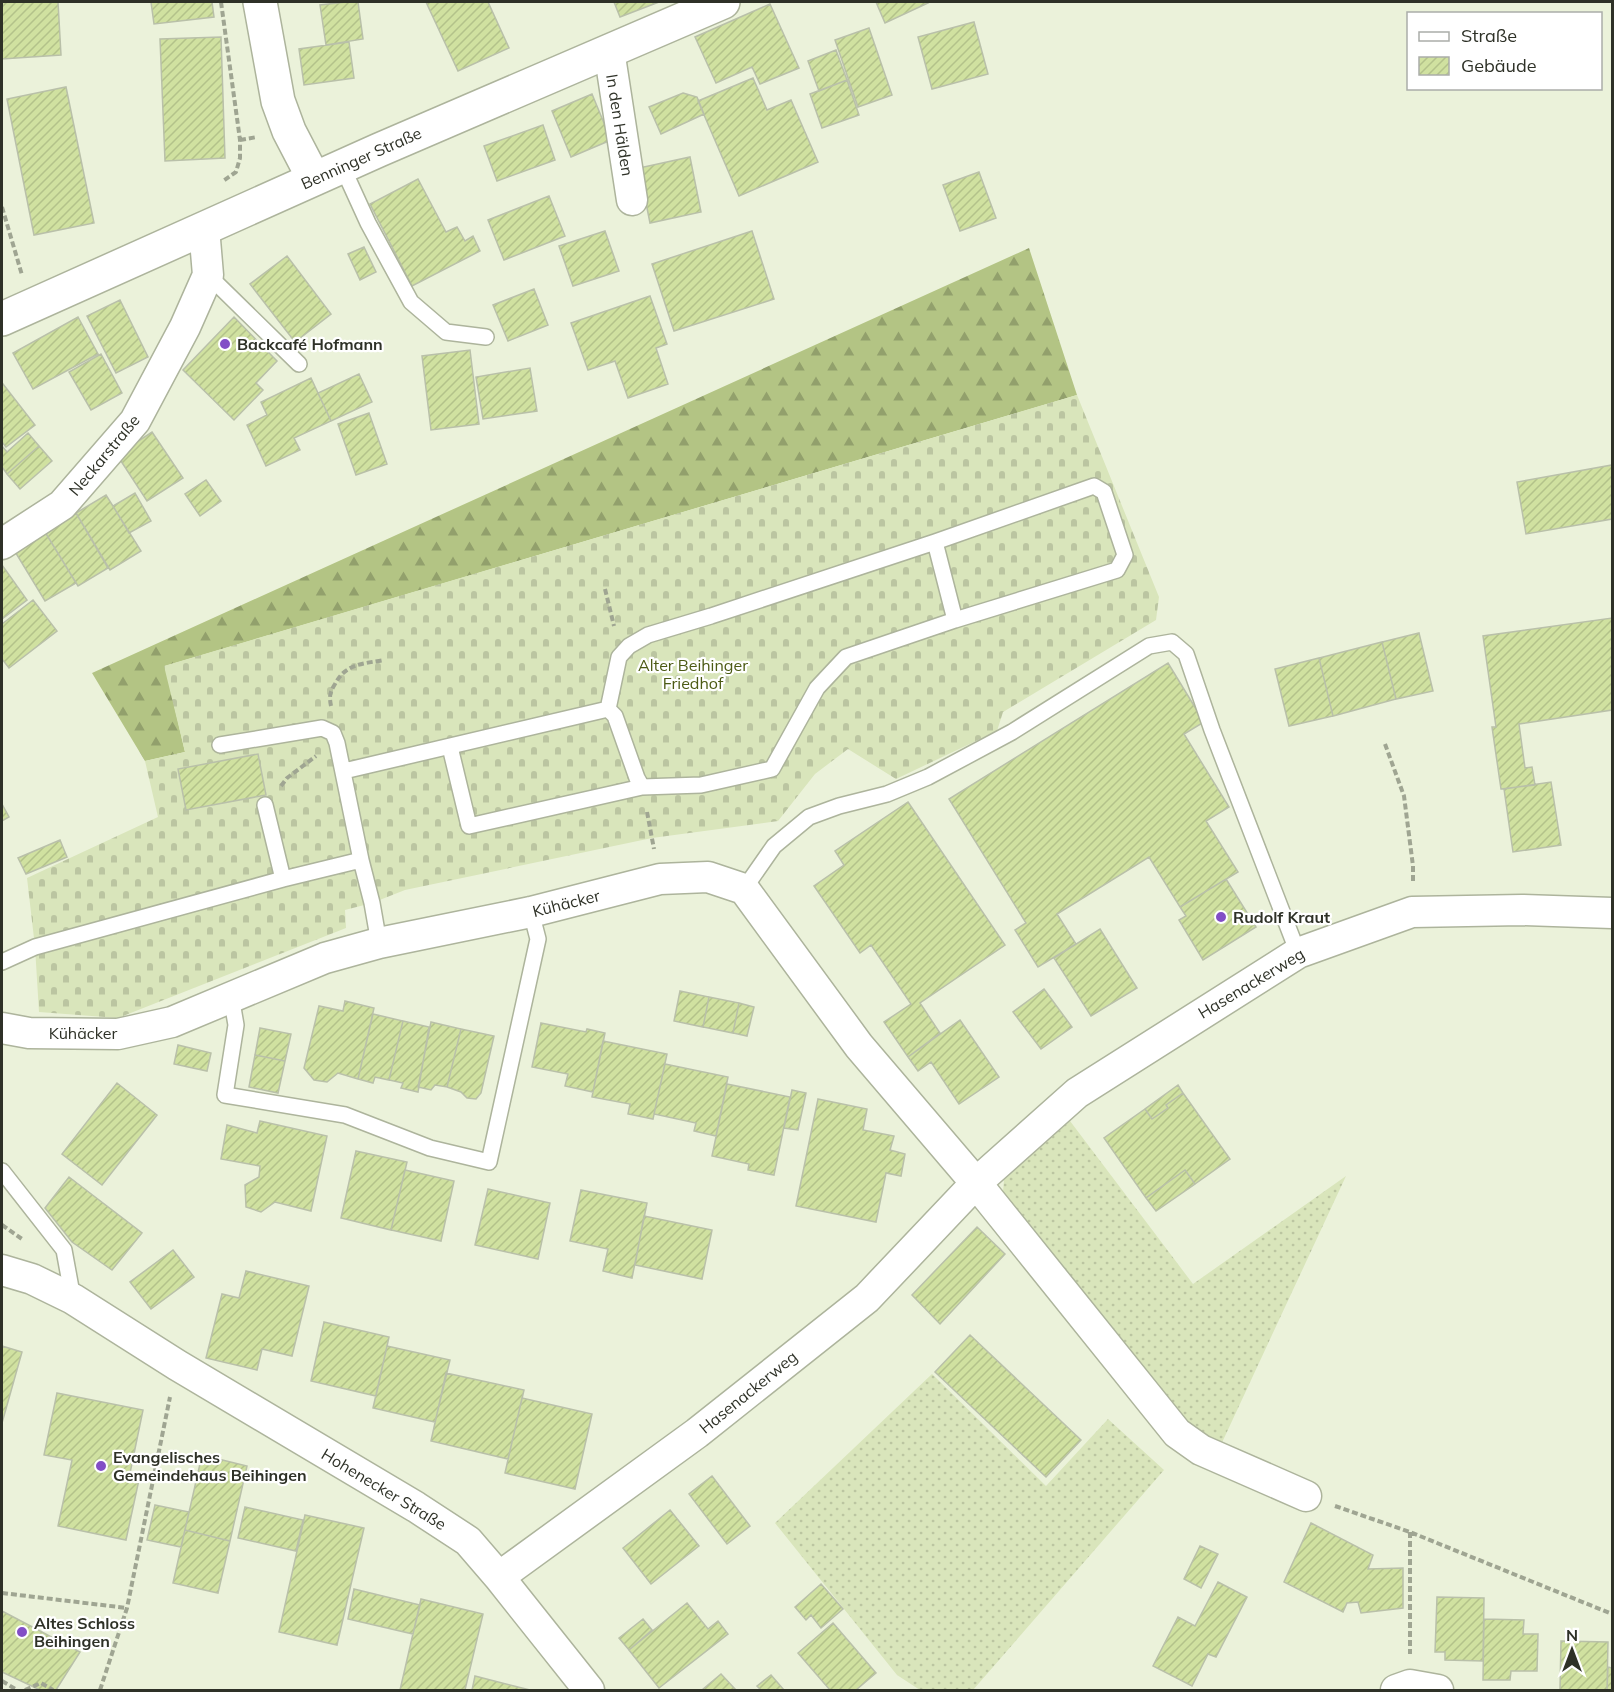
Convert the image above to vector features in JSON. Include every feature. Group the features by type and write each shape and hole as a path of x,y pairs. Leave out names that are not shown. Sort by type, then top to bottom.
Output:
{"main road":[{"path":"260,2 278,101 289,131 328,173"},
{"name":"Benninger Straße","path":"2,319 328,173 723,2"}],"street":[{"name":"In den Hälden","path":"609,50 632,201"},
{"name":"Neckarstraße","path":"2,544 62,505 135,422 185,327 208,275 204,228"},
{"name":"Kühäcker","path":"15,1030 118,1034 172,1022 325,957 378,943 531,912 660,879 708,877 744,889"},
{"path":"744,889 859,1046 976,1183 1178,1433 1201,1450 1306,1496"},
{"name":"Hasenackerweg","path":"499,1577 697,1433 867,1298 976,1183 1077,1093 1298,952 1412,912 1522,910 1612,913"},
{"name":"Hohenecker Straße","path":"2,1270 32,1279 73,1299 177,1365 434,1518 468,1541 589,1690"},
{"name":"Hohenecker Straße","path":"2,1293 73,1299"}],"lane":[{"path":"328,173 368,223 411,302 446,332 486,337"},
{"path":"208,275 299,364"},
{"path":"450,747 469,826 642,788 701,785 772,769 817,688 846,657 955,620 1117,570 1125,555 1104,492 1094,486 935,542 648,635 629,646 619,657 608,709"},
{"path":"935,542 955,620"},
{"path":"744,889 774,846 809,817 839,806 887,794 928,777 1012,732 1149,646 1172,642 1186,654 1212,730 1298,952"},
{"path":"608,709 615,716 642,788"},
{"path":"344,771 608,709"},
{"path":"220,745 322,728 335,738 372,903 378,943"},
{"path":"265,805 283,879"},
{"path":"2,962 35,947 361,860"},
{"path":"231,996 236,1025 225,1095 345,1115 430,1148 489,1162 538,939 531,912"},
{"path":"2,1171 64,1250 73,1299"}],"path":[{"path":"221,2 240,140 240,158 236,172 221,182"},
{"path":"2,207 22,275"},
{"path":"605,589 619,644 624,651"},
{"path":"265,805 287,778 335,738 329,695 340,675 353,666 384,660"},
{"path":"1385,744 1404,796 1413,866 1412,912"},
{"path":"642,788 660,879"},
{"path":"100,1690 127,1608 177,1365"},
{"path":"1306,1496 1410,1532 1612,1614"},
{"path":"1410,1532 1415,1689"},
{"path":"2,1593 127,1608"},
{"path":"2,1681 17,1690"},
{"path":"25,1690 41,1683 52,1690"}],"green space":[{"path":"1029,248 1077,395 165,666 185,752 145,761 92,673"},
{"name":"Alter Beihinger Friedhof","path":"1077,395 1159,597 1156,620 1003,712 997,731 896,779 848,749 815,774 778,821 652,838 405,890 372,903 345,910 346,928 118,1018 39,1012 35,947 27,878 158,817 145,761 185,752 164,666"},
{"path":"1070,1121 1193,1284 1346,1176 1219,1449 1189,1435 1128,1363 1003,1192 1004,1180"},
{"path":"932,1374 1046,1486 1108,1419 1164,1470 973,1690 920,1690 897,1675 775,1523"}],"building":[{"path":"2,2 58,2 61,55 2,59"},
{"path":"151,2 212,2 214,17 154,24"},
{"path":"358,2 363,39 326,45 320,5"},
{"path":"426,2 488,2 509,48 458,71"},
{"path":"614,2 659,2 620,17"},
{"path":"876,2 927,2 928,3 885,23"},
{"path":"770,4 799,68 760,84 752,67 716,83 695,37"},
{"path":"974,22 988,74 932,89 918,37"},
{"path":"869,28 892,95 858,107 835,40"},
{"path":"221,37 225,158 165,161 160,39"},
{"path":"349,42 354,78 304,85 299,49"},
{"path":"836,50 847,80 819,91 808,61"},
{"path":"753,78 767,110 791,100 818,162 739,196 698,101"},
{"path":"847,80 859,115 822,128 810,94"},
{"path":"66,87 94,223 34,235 7,99"},
{"path":"683,93 697,97 704,114 661,134 649,107"},
{"path":"592,94 611,140 571,157 552,111"},
{"path":"543,125 555,160 497,181 484,146"},
{"path":"690,157 701,212 650,223 639,168"},
{"path":"979,172 996,218 960,231 943,185"},
{"path":"418,179 446,232 457,227 465,241 473,236 480,251 412,286 370,204"},
{"path":"549,196 565,236 504,260 488,220"},
{"path":"605,231 619,271 573,286 559,246"},
{"path":"752,231 774,299 674,331 652,264"},
{"path":"364,247 376,272 360,280 348,254"},
{"path":"287,256 331,314 295,342 250,284"},
{"path":"534,289 548,325 508,341 493,305"},
{"path":"650,296 667,344 656,348 668,384 628,398 615,361 588,370 571,323"},
{"path":"120,300 148,357 116,373 87,316"},
{"path":"78,317 98,354 33,389 13,353"},
{"path":"234,317 277,361 256,383 263,390 234,420 183,370"},
{"path":"470,350 479,424 431,430 422,356"},
{"path":"101,354 122,393 91,410 69,372"},
{"path":"530,368 537,411 483,419 476,377"},
{"path":"359,374 372,402 331,421 318,393"},
{"path":"311,378 331,421 294,438 300,450 266,466 247,425 267,415 261,402"},
{"path":"3,384 35,425 6,447 2,442"},
{"path":"369,413 387,464 356,475 338,424"},
{"path":"152,432 183,478 147,501 117,455"},
{"path":"28,433 39,446 7,474 2,467 2,446 7,452"},
{"path":"39,446 52,461 20,489 7,474"},
{"path":"1612,465 1612,519 1526,534 1517,482"},
{"path":"206,480 221,501 200,516 185,494"},
{"path":"135,493 151,521 129,533 113,506"},
{"path":"106,495 141,551 110,570 76,513"},
{"path":"76,513 108,568 78,586 45,532"},
{"path":"45,532 76,583 45,601 14,550"},
{"path":"2,565 27,600 2,619"},
{"path":"33,600 57,631 9,668 2,659 2,624"},
{"path":"1612,618 1612,710 1519,724 1525,768 1532,767 1535,785 1501,789 1492,727 1496,727 1483,636"},
{"path":"1419,633 1433,691 1396,699 1382,642"},
{"path":"1382,642 1396,699 1333,716 1319,658"},
{"path":"1319,658 1333,716 1289,726 1275,669"},
{"path":"1168,663 1204,722 1184,734 1229,807 1206,821 1238,872 1180,907 1149,857 1057,914 1076,944 1038,967 1015,930 1026,923 949,799"},
{"path":"258,754 266,795 186,810 178,769"},
{"path":"1551,782 1561,845 1513,852 1504,789"},
{"path":"908,802 1005,945 920,1003 940,1033 908,1057 884,1022 911,1004 871,945 860,953 814,886 844,865 835,851"},
{"path":"2,804 9,817 2,821"},
{"path":"60,840 67,857 26,874 18,858"},
{"path":"1226,879 1256,927 1203,960 1179,920 1186,916 1180,907"},
{"path":"1100,929 1137,988 1091,1016 1054,958"},
{"path":"1044,989 1072,1027 1041,1049 1013,1012"},
{"path":"680,991 709,997 703,1027 674,1021"},
{"path":"709,997 739,1003 733,1033 703,1027"},
{"path":"345,1001 374,1008 358,1079 338,1073 327,1082 314,1080 304,1068 319,1006 343,1011"},
{"path":"739,1003 754,1007 747,1036 733,1033"},
{"path":"373,1014 403,1021 389,1080 375,1077 373,1083 358,1079"},
{"path":"960,1020 999,1077 959,1104 931,1062 918,1071 908,1057"},
{"path":"403,1021 429,1027 418,1092 401,1088 403,1083 389,1080"},
{"path":"431,1022 461,1029 447,1087 435,1085 431,1090 418,1087"},
{"path":"541,1023 586,1032 587,1029 605,1033 593,1092 565,1086 568,1074 532,1067"},
{"path":"260,1028 291,1034 285,1061 255,1055"},
{"path":"461,1029 494,1036 481,1093 476,1099 467,1098 461,1092 447,1087"},
{"path":"603,1041 667,1054 653,1119 628,1114 630,1104 592,1097"},
{"path":"178,1045 211,1053 207,1071 174,1064"},
{"path":"255,1055 285,1061 278,1093 249,1087"},
{"path":"665,1064 728,1077 716,1136 694,1131 696,1123 654,1114"},
{"path":"117,1083 157,1115 102,1185 62,1154"},
{"path":"727,1084 790,1097 774,1175 748,1170 749,1164 712,1156"},
{"path":"1178,1085 1183,1093 1166,1105 1168,1108 1152,1119 1145,1109"},
{"path":"792,1090 806,1093 798,1130 784,1128"},
{"path":"1183,1093 1230,1159 1195,1184 1185,1170 1146,1198 1104,1138 1145,1109 1152,1119 1168,1108 1166,1105"},
{"path":"818,1099 867,1109 863,1130 894,1136 890,1150 905,1154 901,1176 886,1173 876,1222 796,1206"},
{"path":"260,1121 327,1136 311,1211 275,1202 261,1212 246,1207 245,1185 259,1177 260,1166 221,1159 227,1125 257,1133"},
{"path":"356,1151 407,1162 391,1230 341,1218"},
{"path":"405,1170 454,1181 441,1241 391,1230"},
{"path":"1185,1170 1195,1184 1156,1211 1146,1198"},
{"path":"69,1177 142,1233 112,1270 72,1242 45,1208"},
{"path":"488,1189 550,1203 538,1259 475,1245"},
{"path":"581,1190 647,1203 632,1278 603,1271 608,1249 570,1241"},
{"path":"644,1216 712,1230 702,1279 635,1265"},
{"path":"977,1227 1005,1254 940,1324 912,1295"},
{"path":"173,1250 194,1277 151,1309 130,1282"},
{"path":"246,1271 309,1286 292,1356 262,1349 257,1370 206,1358 222,1294 239,1298"},
{"path":"324,1322 389,1337 376,1396 311,1381"},
{"path":"970,1335 1081,1440 1046,1477 935,1372"},
{"path":"2,1346 22,1352 2,1423"},
{"path":"387,1346 450,1360 435,1422 373,1408"},
{"path":"446,1373 524,1390 508,1459 431,1441"},
{"name":"Evangelisches Gemeindehaus Beihingen","path":"57,1393 143,1410 130,1473 140,1475 126,1540 58,1526 72,1460 44,1455"},
{"path":"522,1398 592,1414 575,1489 505,1473"},
{"path":"202,1455 247,1466 230,1541 185,1530"},
{"path":"712,1476 750,1526 727,1544 689,1494"},
{"path":"155,1505 189,1512 181,1547 147,1540"},
{"path":"245,1507 303,1520 296,1551 238,1538"},
{"path":"670,1510 699,1546 651,1584 623,1548"},
{"path":"305,1515 364,1528 337,1645 279,1632"},
{"path":"1311,1523 1373,1555 1368,1569 1403,1568 1403,1608 1361,1613 1358,1602 1347,1603 1343,1612 1284,1582"},
{"path":"185,1530 230,1541 218,1593 173,1583"},
{"path":"1200,1546 1218,1554 1201,1588 1184,1579"},
{"path":"1218,1582 1247,1597 1216,1657 1208,1654 1192,1686 1153,1666 1178,1617 1195,1626"},
{"path":"821,1584 843,1609 821,1628 811,1615 806,1620 795,1607"},
{"path":"354,1589 420,1605 413,1634 348,1619"},
{"path":"1437,1597 1484,1598 1483,1661 1445,1660 1445,1652 1435,1652"},
{"path":"421,1599 483,1614 465,1690 400,1690"},
{"path":"687,1603 708,1629 718,1621 728,1634 659,1688 629,1650"},
{"name":"Altes Schloss Beihingen","path":"2,1611 80,1652 56,1690 40,1690 2,1672"},
{"path":"643,1619 652,1630 629,1650 619,1638"},
{"path":"1484,1619 1524,1620 1523,1634 1538,1634 1537,1671 1511,1671 1510,1680 1483,1680"},
{"path":"833,1623 876,1673 856,1690 830,1690 798,1653"},
{"path":"1561,1641 1608,1642 1607,1690 1560,1690"},
{"path":"1608,1667 1612,1668 1612,1690 1607,1690"},
{"path":"721,1674 736,1690 702,1690"},
{"path":"771,1675 784,1690 761,1690 757,1686"},
{"path":"475,1676 530,1690 472,1690"}],"place":[{"name":"Backcafé Hofmann","path":"225,344"},
{"name":"Rudolf Kraut","path":"1221,917"},
{"name":"Evangelisches Gemeindehaus Beihingen","path":"101,1466"},
{"name":"Altes Schloss Beihingen","path":"22,1632"}]}
